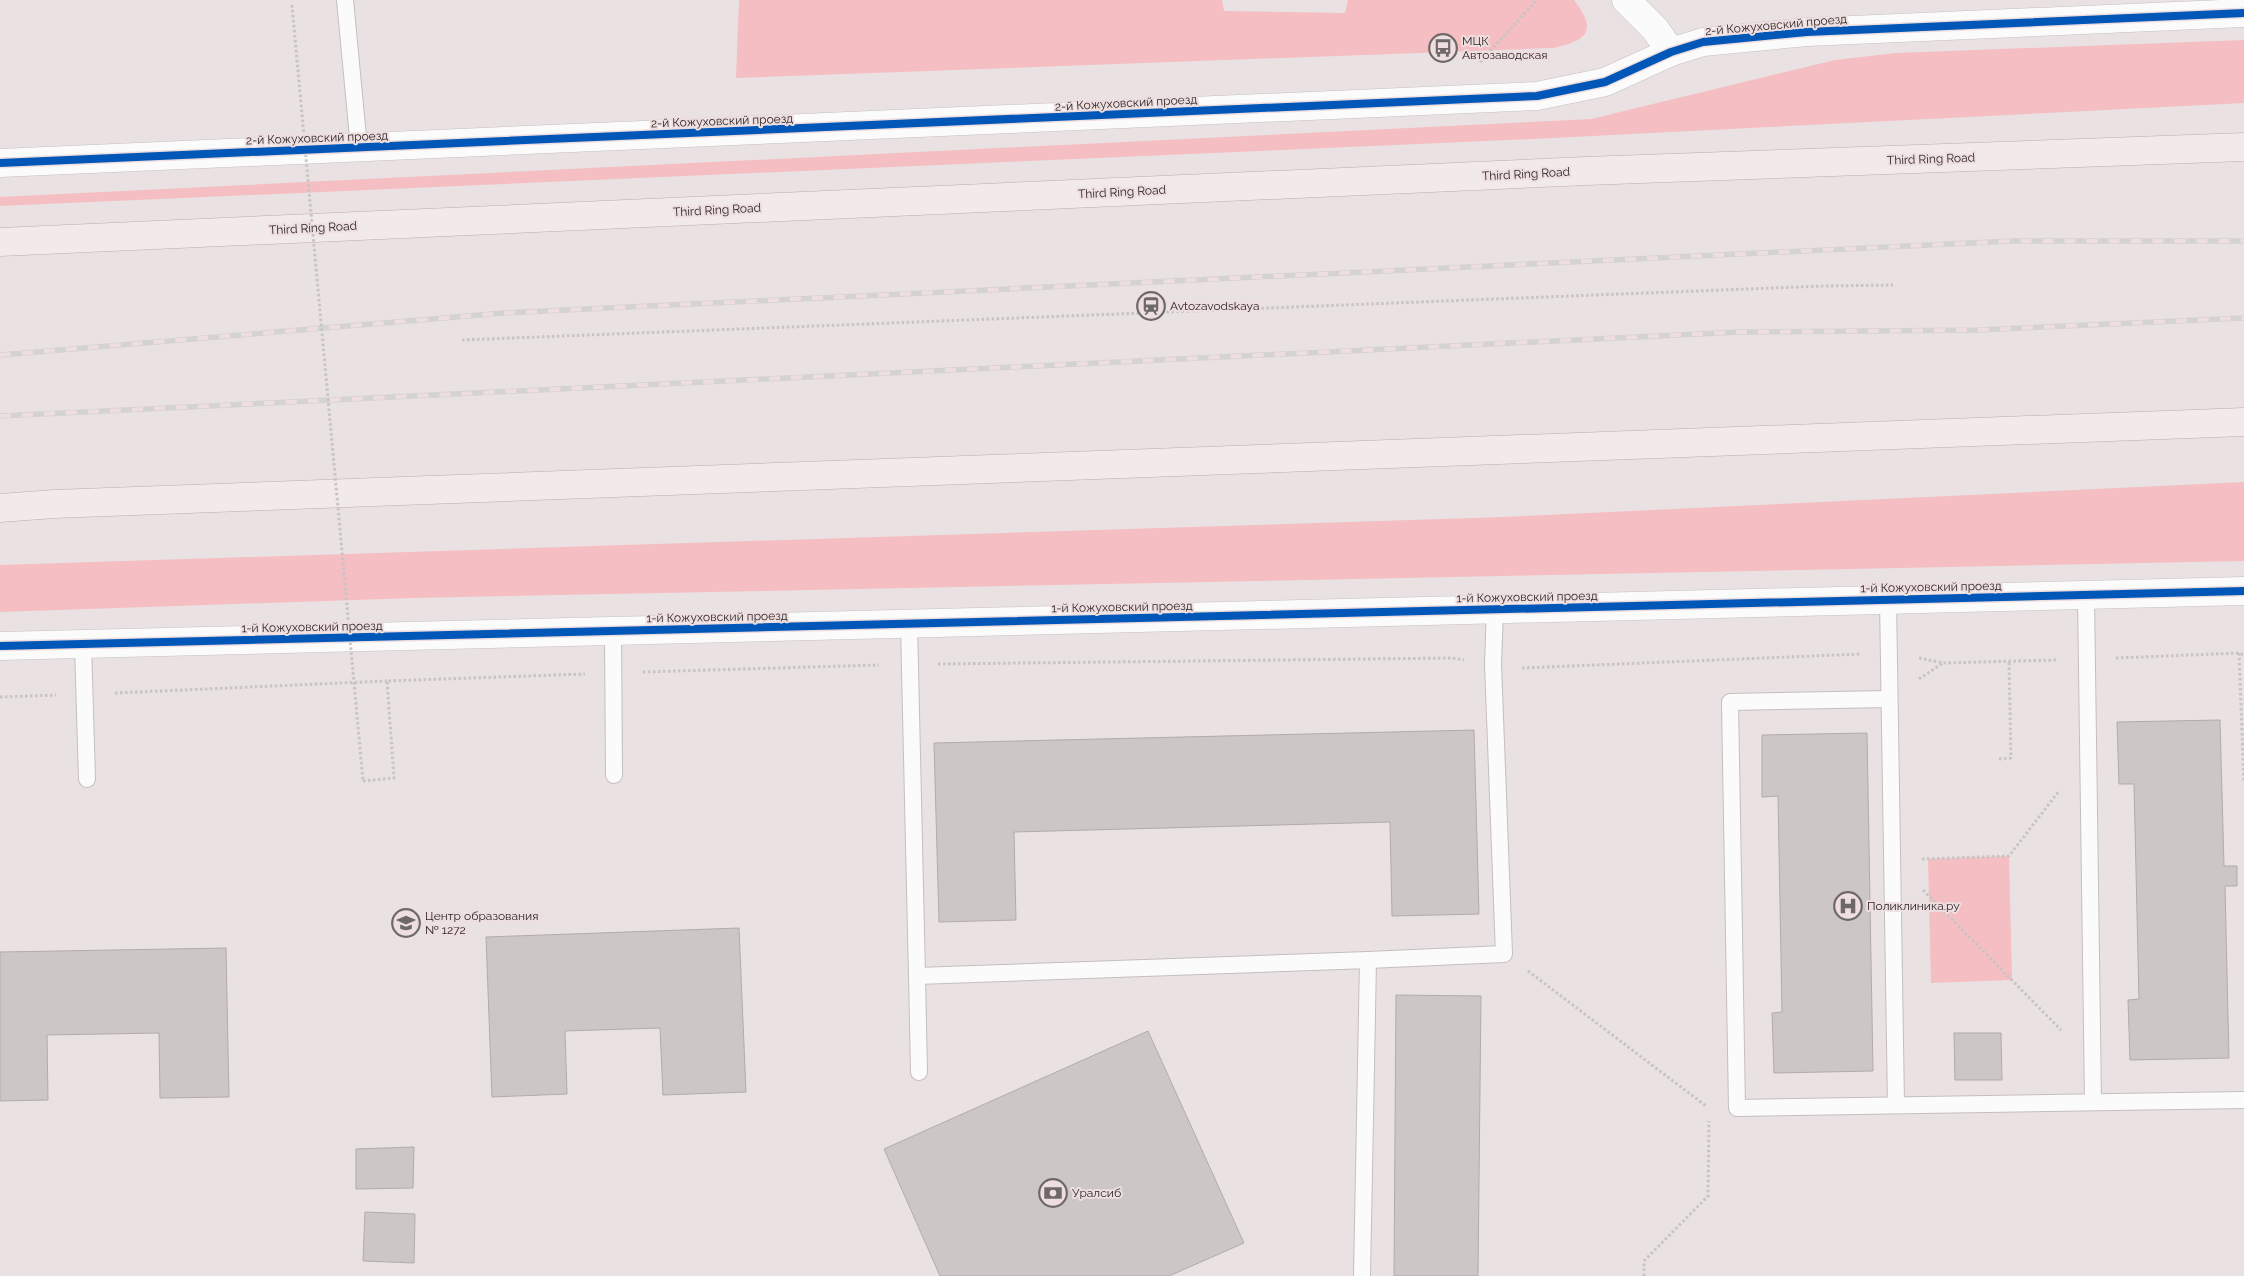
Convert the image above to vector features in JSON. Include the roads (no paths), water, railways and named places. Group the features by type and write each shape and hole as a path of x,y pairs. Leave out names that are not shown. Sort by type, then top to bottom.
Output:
{"main road":[{"name":"Third Ring Road","path":"0,242 1586,171 2244,147"},
{"path":"0,508 54,504 2244,422"}],"street":[{"path":"1626,0 1655,29 1671,52"},
{"name":"2-й Кожуховский проезд","path":"0,163 1537,96 1605,82 1671,52 1703,42 1807,32 2215,7 2244,13"},
{"name":"1-й Кожуховский проезд","path":"0,646 2244,591"}],"lane":[{"path":"345,0 359,148"},
{"path":"2086,595 2093,1102"},
{"path":"1888,600 1896,1105"},
{"path":"917,976 1504,954 1493,664 1495,609"},
{"path":"909,624 919,1072"},
{"path":"613,631 614,775"},
{"path":"83,644 87,779"},
{"path":"1889,699 1730,702 1737,1108 2244,1100"},
{"path":"1362,1276 1368,960"}],"railway":[{"path":"0,355 504,313 2012,241 2244,241"},
{"path":"0,416 1739,332 1979,330 2244,318"}],"place":[{"name":"МЦК Автозаводская","path":"1443,48"},
{"name":"Avtozavodskaya","path":"1151,306"},
{"name":"Поликлиника.ру","path":"1848,906"},
{"name":"Центр образования № 1272","path":"406,923"},
{"name":"Уралсиб","path":"1053,1193"}]}
